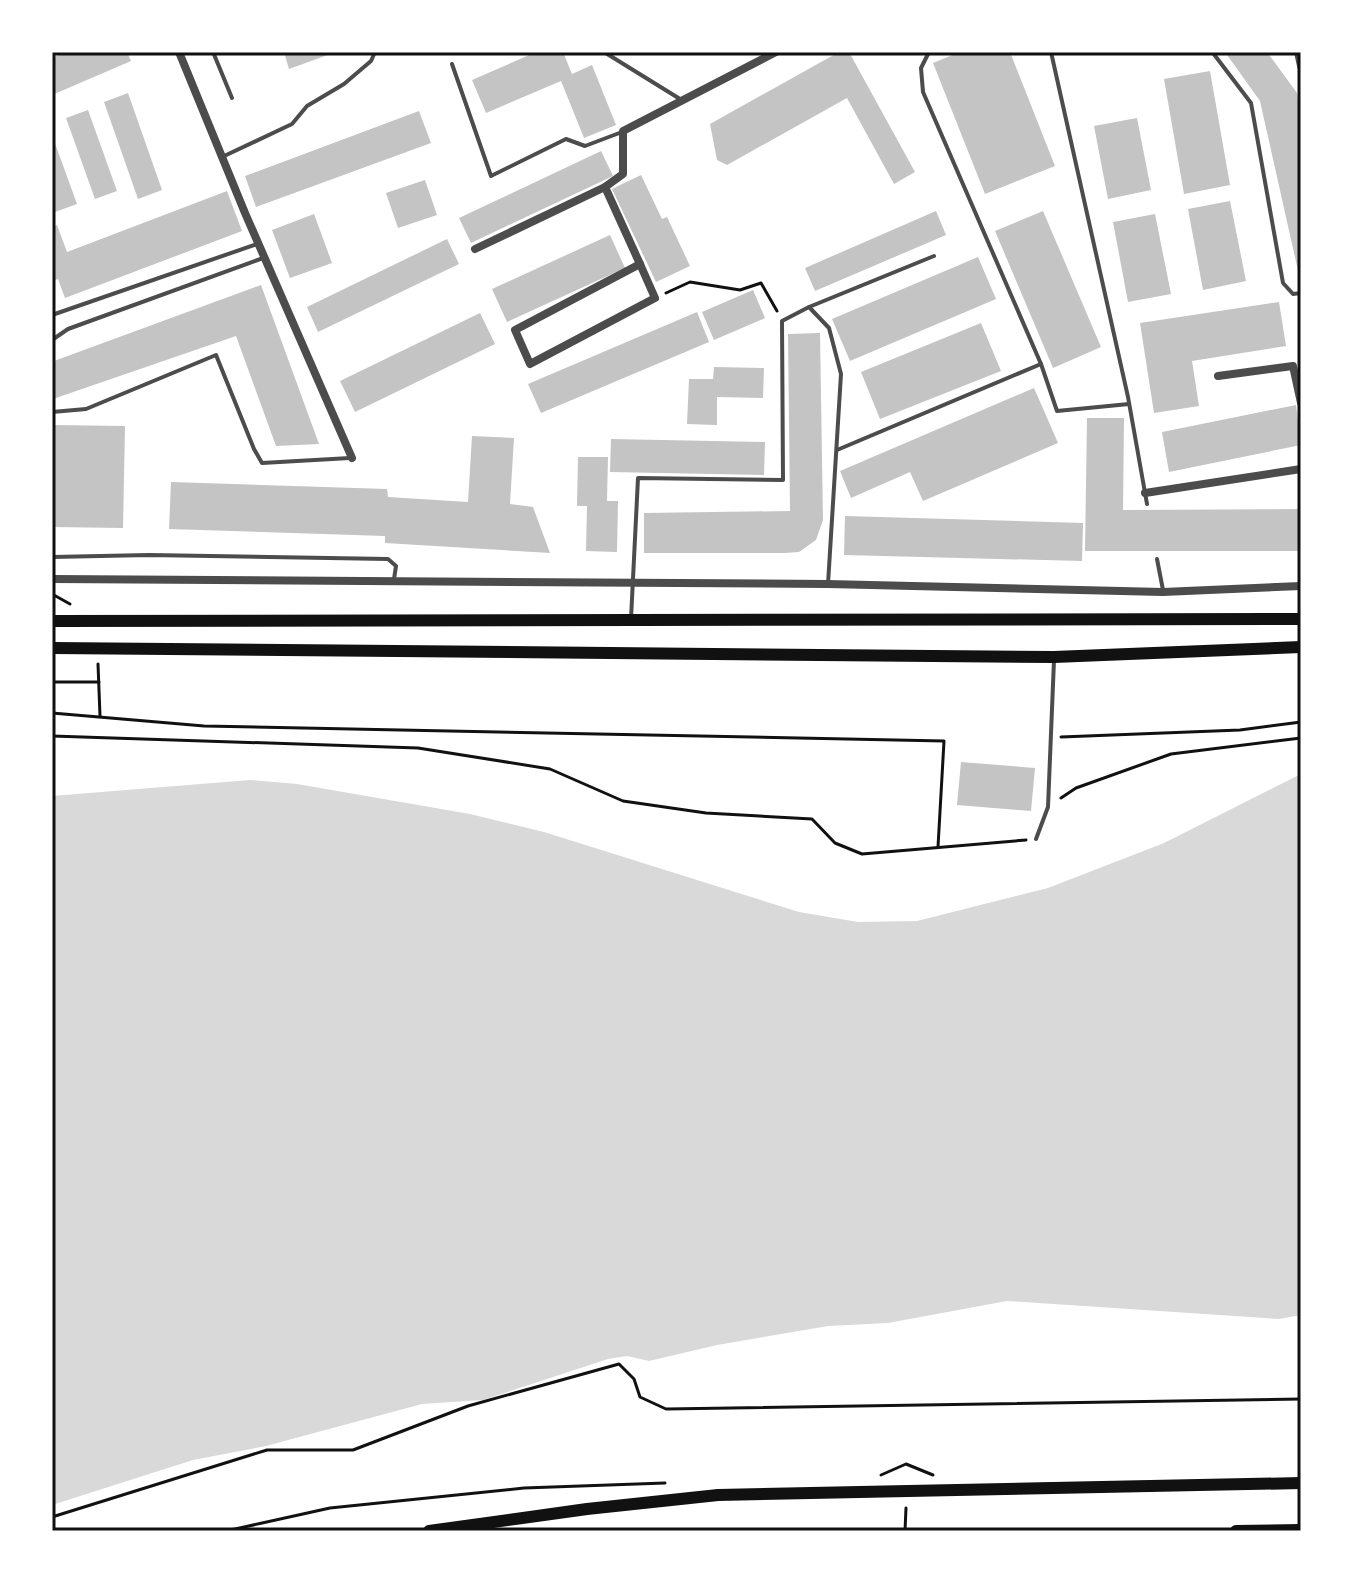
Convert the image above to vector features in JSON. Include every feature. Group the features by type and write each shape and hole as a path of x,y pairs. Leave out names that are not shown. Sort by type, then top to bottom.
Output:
{"main road":[{"path":"52,621 1301,619"},
{"path":"52,648 1054,657 1301,647"},
{"path":"429,1531 718,1495 1301,1483"},
{"path":"1236,1531 1301,1530"}],"street":[{"path":"179,52 352,458"},
{"path":"475,249 605,187 623,174 623,131 776,52"},
{"path":"1298,52 1301,66"},
{"path":"605,187 640,264 655,298 530,364 515,330 640,264"},
{"path":"1218,376 1293,366 1301,403"},
{"path":"1145,493 1301,469"},
{"path":"52,579 828,584 1163,592 1301,586"}],"lane":[{"path":"213,52 232,98"},
{"path":"222,157 292,124 307,106 344,84 371,61 375,52"},
{"path":"604,52 682,100"},
{"path":"929,52 921,68 923,92 1041,364 1057,411 1129,404"},
{"path":"1051,52 1129,404 1147,504"},
{"path":"1209,52 1213,53 1251,103 1283,283 1293,294 1301,293"},
{"path":"452,64 491,176 566,139 585,146 623,131"},
{"path":"52,315 259,243"},
{"path":"631,621 638,478 783,480 782,321 934,256"},
{"path":"52,340 68,329 265,257"},
{"path":"809,307 829,328 841,374 828,584"},
{"path":"52,412 86,409 216,355 262,463 352,458"},
{"path":"836,451 1041,364"},
{"path":"52,557 149,555 388,559 396,566 393,582"},
{"path":"1157,559 1163,592"},
{"path":"1036,839 1048,807 1054,657"}],"path":[{"path":"655,298 690,282 740,290 761,283 782,321"},
{"path":"98,648 100,717"},
{"path":"52,682 99,682"},
{"path":"52,713 204,726 944,741 938,847"},
{"path":"1051,737 1240,730 1301,722"},
{"path":"52,736 418,748 550,769 623,801 706,813 812,819 835,843 862,854 1036,839"},
{"path":"1048,807 1076,788 1171,754 1301,738"},
{"path":"52,1517 267,1450 353,1450 468,1406 619,1364 634,1379 640,1397 666,1409 1301,1399"},
{"path":"226,1531 330,1508 524,1488 674,1483"}],"shaded area":[{"path":"1301,774 1301,1315 1279,1319 1007,1301 888,1323 828,1326 717,1345 649,1361 627,1356 608,1359 483,1400 422,1404 266,1446 193,1460 52,1505 52,796 250,780 297,784 470,814 544,832 799,912 858,922 917,921 1048,888 1164,843"}],"building":[{"path":"66,52 127,52 131,61 52,95 52,58"},
{"path":"284,52 336,52 289,69"},
{"path":"536,52 563,52 572,74 592,65 616,125 584,138 561,81 486,113 472,80"},
{"path":"839,52 849,52 915,172 894,184 847,98 727,165 717,160 710,124"},
{"path":"960,52 1010,52 1055,166 985,194 933,63"},
{"path":"1225,52 1267,52 1297,93 1301,113 1301,284 1260,101"},
{"path":"1210,71 1230,185 1184,194 1164,79"},
{"path":"128,93 162,190 138,199 104,102"},
{"path":"88,110 117,191 95,199 66,118"},
{"path":"419,111 431,143 256,207 245,176"},
{"path":"1137,118 1151,190 1108,199 1094,126"},
{"path":"52,135 77,204 55,212 52,202"},
{"path":"601,151 613,176 471,243 459,218"},
{"path":"641,175 662,219 667,217 690,266 656,282 612,189"},
{"path":"425,180 437,215 398,228 386,193"},
{"path":"227,191 242,231 65,298 58,279 52,281 52,227 57,225 67,252"},
{"path":"1230,201 1246,281 1203,290 1188,209"},
{"path":"936,211 946,235 815,291 805,268"},
{"path":"1043,211 1101,347 1053,368 995,231"},
{"path":"314,214 332,263 290,278 272,230"},
{"path":"1155,214 1171,294 1128,302 1113,222"},
{"path":"610,235 625,268 507,322 492,289"},
{"path":"447,239 459,264 318,332 307,307"},
{"path":"978,257 996,299 850,361 832,319"},
{"path":"261,285 319,444 276,446 236,336 53,399 54,361"},
{"path":"753,290 765,318 714,340 702,312"},
{"path":"1279,302 1286,346 1192,361 1199,406 1154,413 1140,323"},
{"path":"697,312 709,342 541,413 528,384"},
{"path":"480,313 495,344 355,412 340,381"},
{"path":"981,323 1001,371 880,419 861,372"},
{"path":"820,333 823,520 816,540 799,552 644,553 644,513 790,511 788,334"},
{"path":"714,367 764,368 763,398 717,397 717,425 687,424 689,379 713,379"},
{"path":"1034,388 1058,443 923,501 910,472 851,498 840,471"},
{"path":"1296,405 1301,445 1169,472 1162,432"},
{"path":"1087,418 1124,418 1123,510 1301,509 1301,551 1085,551"},
{"path":"52,425 125,426 123,528 52,527"},
{"path":"472,436 514,438 510,504 533,507 550,553 385,543 385,536 169,529 171,482 387,489 388,497 468,502"},
{"path":"611,439 765,442 764,475 610,472"},
{"path":"578,457 608,457 607,501 618,501 617,552 586,551 587,506 577,506"},
{"path":"845,516 1083,523 1082,561 844,555"},
{"path":"961,762 1035,768 1031,811 957,805"}]}
